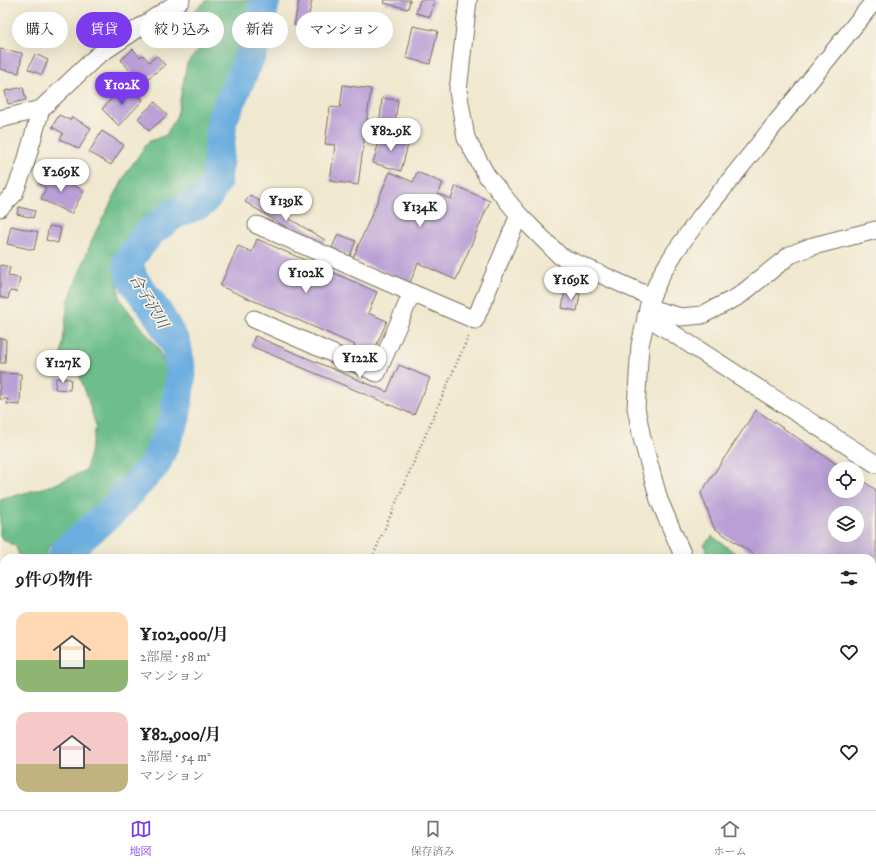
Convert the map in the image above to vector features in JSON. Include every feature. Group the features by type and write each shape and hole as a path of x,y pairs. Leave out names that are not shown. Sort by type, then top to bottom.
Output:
{"street":[{"path":"0,119 41,109 97,56 181,0"},
{"path":"468,0 458,91 466,138 487,176 520,215 560,256 648,307 876,464"},
{"path":"682,554 659,500 642,438 636,408 640,345 648,307 661,275 675,252 701,216 875,0"},
{"path":"0,208 14,194 25,165 41,109"},
{"path":"257,225 475,320 520,215"},
{"path":"648,307 681,317 702,314 739,296 790,255 813,246 876,230"},
{"path":"254,319 378,373 412,293"}],"path":[{"path":"374,554 475,320"}],"green space":[{"path":"207,0 255,0 252,12 232,12 232,48 242,48 215,133 214,173 196,198 173,206 145,220 115,261 120,300 158,348 169,377 164,409 144,463 113,501 49,546 46,554 19,554 16,547 0,537 0,500 56,484 86,470 96,426 78,372 61,356 68,302 94,235 127,172 148,142 166,135 177,115 187,63 198,51 198,48 224,48 224,12 193,12"},
{"path":"712,536 737,554 708,554 704,545"}],"building":[{"path":"299,0 312,0 309,12 297,12"},
{"path":"385,0 410,0 408,9 384,3"},
{"path":"420,0 435,0 430,17 416,13"},
{"path":"296,15 296,26 294,25"},
{"path":"413,26 438,31 430,64 406,58"},
{"path":"0,49 22,53 19,73 0,69"},
{"path":"133,49 140,57 143,55 149,62 157,56 165,65 141,84 121,60"},
{"path":"35,54 48,60 42,75 28,69"},
{"path":"343,85 371,89 358,185 330,181 335,145 325,144 330,107 340,108"},
{"path":"23,87 26,100 8,104 5,91"},
{"path":"129,87 143,100 119,126 102,109 120,90 124,93"},
{"path":"382,98 398,100 394,131 379,129"},
{"path":"155,102 167,115 149,131 138,118"},
{"path":"59,115 70,120 72,117 91,128 79,149 60,139 63,133 52,127"},
{"path":"102,131 124,145 111,165 89,152"},
{"path":"381,134 409,141 401,171 373,163"},
{"path":"47,171 84,191 71,214 41,199 46,188 40,184"},
{"path":"390,172 413,182 417,172 443,183 438,194 451,199 456,186 490,201 456,280 418,263 410,283 353,258"},
{"path":"250,195 325,240 320,248 245,202"},
{"path":"19,207 35,211 33,218 17,214"},
{"path":"11,226 38,232 34,250 7,244"},
{"path":"49,226 61,228 58,243 46,240"},
{"path":"338,234 356,241 350,256 332,248"},
{"path":"257,239 377,292 368,313 387,321 371,358 353,349 355,345 220,286 238,246 252,252"},
{"path":"0,265 10,267 8,276 20,278 17,292 10,291 8,299 0,297"},
{"path":"565,291 580,294 577,311 562,308"},
{"path":"255,336 387,392 399,365 430,378 414,415 251,346"},
{"path":"0,338 6,339 5,363 0,363"},
{"path":"0,373 21,374 20,405 7,404 8,399 0,399"},
{"path":"56,378 71,379 70,390 55,389"},
{"path":"756,410 834,462 828,462 828,498 864,498 864,482 876,490 876,554 753,554 714,528 701,493"}],"waterway":[{"name":"合子沢川","path":"64,554 114,509 156,463 175,418 181,373 176,345 158,314 133,280 128,264 131,256 149,233 174,214 201,203 209,194 216,181 222,120 253,49 265,0"}]}
